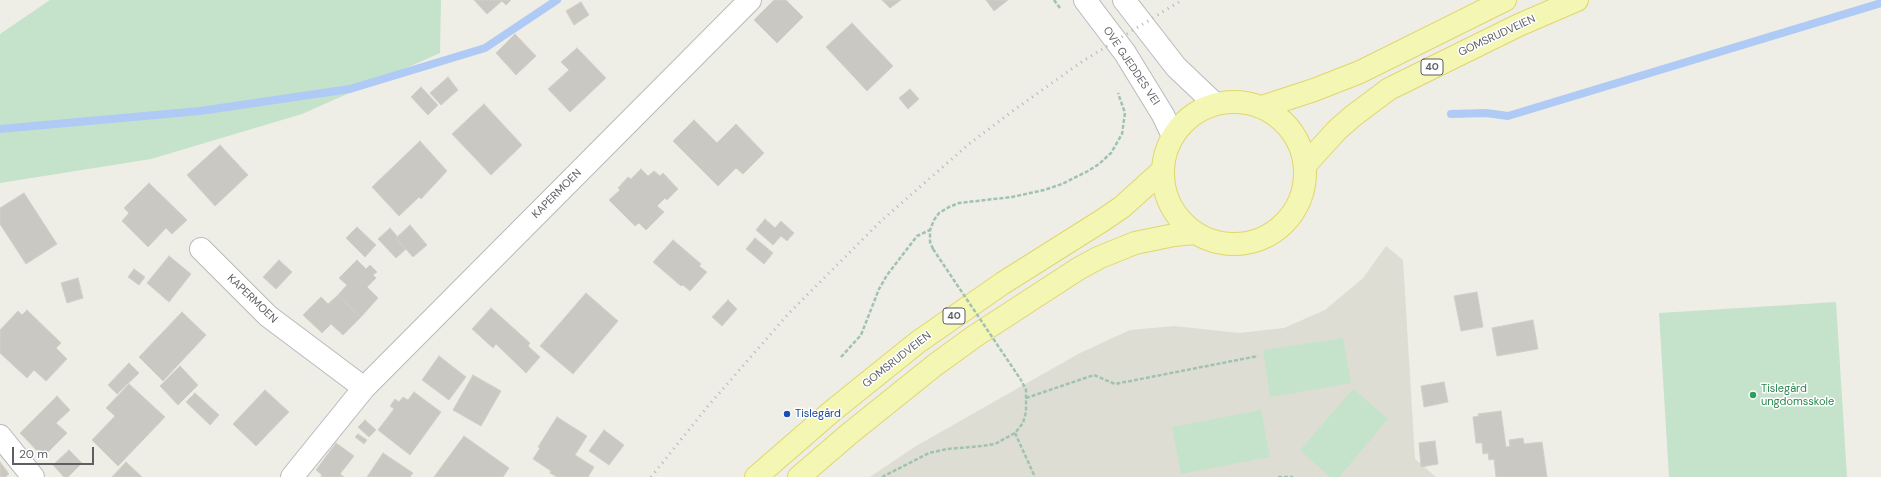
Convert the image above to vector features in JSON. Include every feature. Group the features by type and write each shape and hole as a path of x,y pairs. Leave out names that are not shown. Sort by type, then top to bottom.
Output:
{"main road":[{"name":"40","path":"1262,107 1314,90 1360,72 1505,0"},
{"name":"GOMSRUDVEIEN","path":"1306,164 1337,130 1389,89 1519,25 1577,0"},
{"path":"1246,102 1262,107 1283,121 1293,132 1300,144 1306,164 1304,192 1288,221 1275,232 1260,240 1244,244 1210,241 1195,233 1184,224 1167,199 1163,170 1166,152 1173,136 1184,122 1198,111 1215,104 1246,102"},
{"name":"GOMSRUDVEIEN","path":"756,477 831,412 918,342 1003,283 1122,207 1163,170"},
{"name":"40","path":"798,477 935,365 975,336 1078,269 1098,258 1135,243 1174,235 1195,233"}],"street":[{"name":"KAPERMOEN","path":"292,477 364,388 750,0"},
{"name":"OVE GJEDDES VEI","path":"1085,0 1125,53 1156,101 1173,136"},
{"path":"1124,0 1176,67 1215,104"},
{"name":"KAPERMOEN","path":"201,249 268,316 364,388"},
{"path":"0,436 33,477"}],"path":[{"path":"1054,0 1063,11"},
{"path":"882,477 929,454 947,449 995,444 1015,433 1023,423 1026,412 1026,390 1021,380 933,249 930,242 930,230 939,213 959,203 1012,197 1036,192 1062,184 1088,172 1099,164 1118,144 1124,125 1125,114 1115,87"},
{"path":"841,357 861,335 879,289 887,275 917,236 930,230"},
{"path":"1026,398 1094,375 1114,384 1258,356"},
{"path":"1015,433 1035,477"},
{"path":"1278,477 1293,477"}],"shaded area":[{"path":"1386,246 1403,260 1415,459 1436,477 870,477 916,446 1080,353 1130,330 1174,326 1239,333 1284,328 1325,310 1363,278"}],"green space":[{"path":"50,0 441,0 440,53 302,114 151,159 0,183 0,34"},
{"name":"Tislegård ungdomsskole","path":"1836,302 1847,477 1669,477 1659,313"},
{"path":"1343,338 1351,383 1270,397 1263,350"},
{"path":"1353,389 1388,419 1339,477 1330,477 1300,450"},
{"path":"1261,410 1270,457 1181,474 1172,427"}],"building":[{"path":"474,0 511,0 506,5 502,1 487,14"},
{"path":"774,0 786,0 803,17 777,43 754,20"},
{"path":"882,0 901,0 890,8"},
{"path":"986,0 1008,0 994,11"},
{"path":"581,2 589,15 574,25 566,11"},
{"path":"852,23 893,66 867,91 826,47"},
{"path":"515,34 536,56 516,75 496,53"},
{"path":"577,48 606,78 570,112 548,89 569,70 561,62"},
{"path":"448,77 458,90 441,105 430,93"},
{"path":"421,87 438,105 428,115 411,97"},
{"path":"910,89 919,99 908,109 899,98"},
{"path":"484,104 522,145 491,175 452,134"},
{"path":"694,120 717,143 736,124 764,153 743,174 736,168 718,186 673,141"},
{"path":"420,141 447,171 421,199 419,197 399,216 372,187"},
{"path":"220,145 248,175 215,206 187,175"},
{"path":"641,169 648,176 654,171 660,176 663,173 678,189 667,200 665,198 657,206 664,212 646,230 639,223 635,226 609,200 620,190 618,188 628,177 631,179"},
{"path":"149,183 187,220 172,234 166,228 148,247 122,221 129,213 124,208"},
{"path":"24,193 57,244 26,264 0,224 0,208"},
{"path":"765,219 775,228 781,221 794,233 787,241 781,236 773,245 756,230"},
{"path":"410,225 427,245 413,257 396,238"},
{"path":"357,227 376,245 365,257 346,238"},
{"path":"390,228 397,236 396,238 406,249 396,258 378,239"},
{"path":"755,238 773,253 764,264 746,249"},
{"path":"673,240 701,264 699,266 707,272 690,291 683,285 681,286 653,262"},
{"path":"169,256 191,274 169,302 147,283"},
{"path":"279,260 292,272 276,289 263,277"},
{"path":"357,260 366,269 370,265 377,272 373,275 376,278 367,287 378,298 361,317 338,295 347,285 339,278"},
{"path":"134,269 145,277 139,285 128,277"},
{"path":"78,278 83,298 67,303 61,283"},
{"path":"1477,292 1483,327 1461,331 1454,296"},
{"path":"586,293 618,321 573,374 540,346"},
{"path":"338,295 361,317 343,335 331,324 322,333 303,315 321,297 328,304"},
{"path":"728,300 737,309 722,326 712,317"},
{"path":"491,308 530,343 528,346 540,357 526,373 496,344 493,348 472,329"},
{"path":"27,310 61,343 56,348 67,359 46,381 34,370 27,378 0,353 0,330 18,311 22,315"},
{"path":"182,312 206,335 163,381 139,357"},
{"path":"1533,320 1538,349 1497,356 1492,328"},
{"path":"439,356 466,377 449,400 422,380"},
{"path":"129,363 139,373 117,394 108,385"},
{"path":"180,366 198,385 178,405 160,386"},
{"path":"473,375 501,391 481,426 453,410"},
{"path":"1444,382 1448,402 1424,407 1421,386"},
{"path":"129,384 165,417 118,466 92,440 115,416 106,408"},
{"path":"265,390 289,412 256,446 233,424"},
{"path":"414,392 441,412 410,455 378,430 394,409 390,406 395,399 399,402 403,397 408,400"},
{"path":"195,393 219,415 210,425 186,402"},
{"path":"57,396 70,410 56,423 67,433 43,457 20,433"},
{"path":"1501,411 1506,447 1510,446 1509,440 1523,438 1524,444 1542,442 1547,477 1496,477 1494,459 1489,460 1488,453 1483,454 1482,443 1476,443 1473,417 1479,416 1478,414"},
{"path":"557,417 587,436 575,455 594,467 588,477 557,477 533,459 540,448 538,447"},
{"path":"365,420 376,430 369,437 358,427"},
{"path":"604,430 624,445 609,465 589,451"},
{"path":"358,434 367,440 364,444 355,437"},
{"path":"464,436 509,468 503,477 434,477"},
{"path":"1435,441 1438,464 1421,467 1419,443"},
{"path":"336,443 354,456 340,474 344,477 321,477 322,475 316,470"},
{"path":"69,450 82,463 68,477 64,477 53,465"},
{"path":"383,453 413,473 410,477 367,477"},
{"path":"0,462 9,474 5,477 0,477"},
{"path":"126,462 142,477 112,477"}],"waterway":[{"path":"0,129 200,111 350,89 485,48 557,0"},
{"path":"1451,114 1486,113 1508,116 1881,3"}],"railway":[{"path":"651,477 708,406 789,313 881,221 969,144 1014,110 1083,61 1182,0"}],"place":[{"name":"Tislegård ungdomsskole","path":"1753,395"},
{"name":"Tislegård","path":"787,414"}]}
